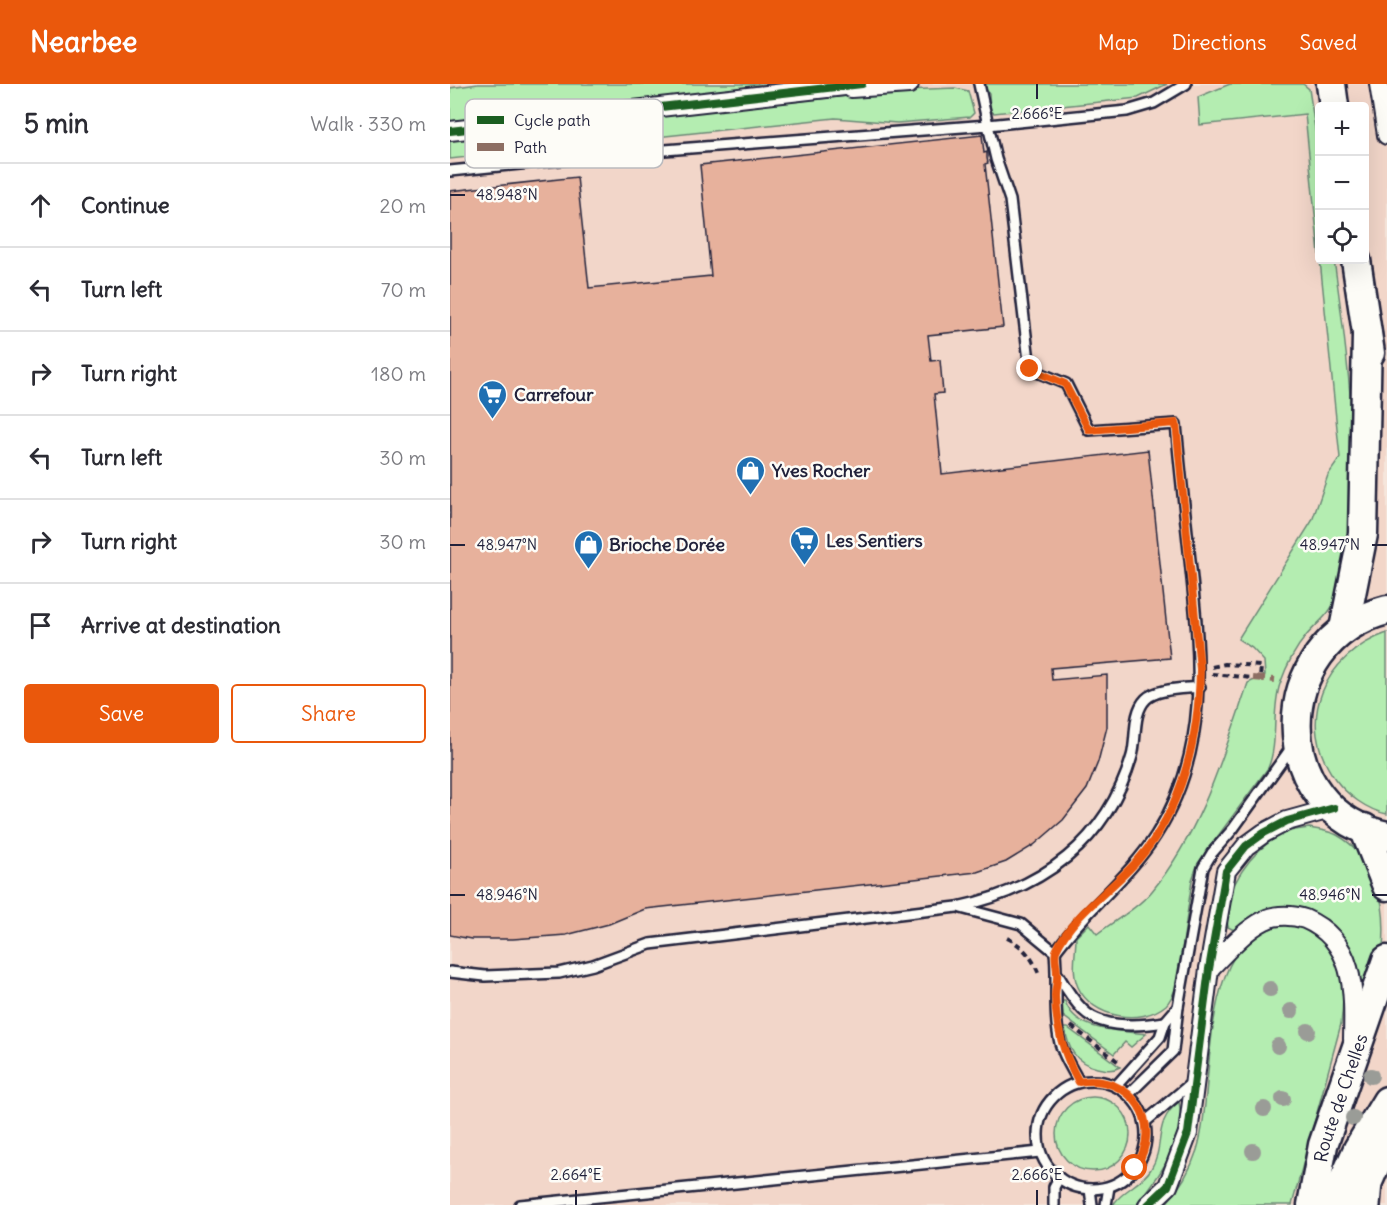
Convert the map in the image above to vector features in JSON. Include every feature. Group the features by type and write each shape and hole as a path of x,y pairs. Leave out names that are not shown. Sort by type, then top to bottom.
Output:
{"highway":[{"path":"1363,1205 1365,1182 1387,1132"}],"main road":[{"path":"1331,84 1333,102"},
{"path":"1357,264 1387,444"},
{"path":"1344,629 1363,534 1367,335"},
{"path":"1387,610 1364,617 1328,642 1305,678 1296,719 1297,740 1310,778 1334,808 1376,832 1387,886"},
{"name":"Route de Chelles","path":"1312,1205 1323,1144 1387,960"},
{"name":"Route de Chelles","path":"1333,1205 1358,1149 1387,1101"}],"street":[{"path":"663,107 862,84"},
{"path":"828,89 909,84"},
{"path":"1379,84 1387,135"},
{"path":"450,131 465,129"},
{"path":"1148,1205 1168,1186 1188,1133 1197,1078 1209,969 1226,871 1234,859 1264,833 1287,821 1334,808"},
{"path":"1209,969 1250,929 1267,919 1284,916 1300,917 1315,924 1331,936 1345,954 1350,970 1354,989 1352,1057"}],"lane":[{"path":"979,84 996,159 1010,200 1030,369 1065,384 1089,430 1176,423 1196,615 1200,687 1188,757 1172,808 1139,860 1074,925 1055,952 1058,975 1055,993 1060,1042 1079,1082"},
{"path":"663,150 988,125 1127,111 1154,103 1186,84"},
{"path":"450,171 480,168"},
{"path":"450,972 485,976 559,973 593,965 650,944 957,908 991,899 1053,870 1084,843 1100,824 1118,792 1132,756 1139,711 1147,698 1160,692 1200,687"},
{"path":"1129,1095 1173,1051 1178,1007 1203,868 1297,740"},
{"path":"957,908 1020,924 1055,952"},
{"path":"1058,975 1083,1010 1091,1016 1121,1024 1145,1025 1165,1022"},
{"path":"1116,1086 1160,1037 1165,1022 1178,1007"},
{"path":"1145,1122 1197,1078"},
{"path":"1098,1080 1116,1086 1129,1095 1139,1107 1145,1122 1147,1138 1140,1161 1130,1174 1109,1187 1090,1189 1074,1186 1059,1178 1048,1167 1040,1152 1038,1126 1041,1114 1056,1094 1079,1082 1098,1080"},
{"path":"520,1205 1040,1152"},
{"path":"1054,1205 1054,1187 1059,1178"},
{"path":"1106,1205 1109,1187"},
{"path":"1090,1189 1092,1205"}],"path":[{"path":"1225,664 1261,666 1260,679"},
{"path":"1215,676 1253,678"},
{"path":"1001,934 1022,947 1029,956 1040,975 1040,986"},
{"path":"1065,1023 1121,1063 1127,1057"}],"shaded area":[{"path":"450,84 1387,84 1387,1205 450,1205"}],"green space":[{"path":"478,84 792,84 653,99 465,99 465,119 450,121 450,88"},
{"path":"986,84 1167,84 1138,98 994,113 990,110"},
{"path":"1230,84 1303,84 1309,89 1315,128 1315,215 1305,114 1200,125 1198,97"},
{"path":"955,88 968,91 974,113 970,117 897,123 835,118 663,136 663,115 903,90"},
{"path":"465,136 465,157 450,159 450,138"},
{"path":"1320,264 1335,264 1345,340 1352,430 1352,519 1346,560 1337,597 1327,613 1298,647 1282,678 1277,694 1273,748 1268,768 1198,863 1192,880 1177,985 1172,996 1166,1005 1156,1012 1144,1015 1118,1016 1105,1012 1085,998 1078,987 1074,969 1076,937 1089,924 1097,934 1140,903 1152,891 1185,843 1209,792 1248,683 1265,675 1264,661 1252,648 1238,639 1312,521 1328,475 1340,458"},
{"path":"1387,633 1387,814 1358,801 1335,779 1323,757 1317,735 1317,713 1322,692 1332,674 1347,657 1365,643"},
{"path":"1310,828 1334,834 1351,844 1362,856 1377,884 1383,915 1383,947 1377,965 1362,993 1358,965 1348,942 1340,932 1319,917 1298,908 1278,906 1258,914 1234,930 1228,927 1229,899 1242,871 1252,858 1274,839 1287,832"},
{"path":"1289,923 1320,937 1330,948 1337,960 1343,990 1341,1024 1292,1205 1165,1205 1184,1179 1197,1150 1203,1123 1215,1015 1223,981 1237,952 1259,932"},
{"path":"1062,1001 1065,1001 1070,1011 1078,1019 1088,1024 1099,1028 1146,1034 1131,1047 1125,1042 1114,1054 1063,1016"},
{"path":"1065,1028 1120,1067 1112,1070 1103,1069 1083,1062 1074,1054"},
{"path":"1086,1097 1100,1097 1114,1103 1124,1113 1130,1127 1130,1141 1124,1155 1114,1165 1100,1171 1086,1171 1072,1165 1062,1155 1056,1141 1056,1127 1062,1113 1072,1103"},
{"path":"1179,1102 1179,1130 1162,1170 1137,1205 1113,1205 1151,1169 1158,1151 1165,1118"}],"building":[{"name":"Les Sentiers","path":"982,135 984,153 987,152 988,163 985,164 1003,327 928,335 931,361 940,360 943,393 934,394 942,474 1148,450 1170,658 1051,668 1052,680 1107,675 1107,727 1098,762 1087,789 1063,820 1034,845 1006,862 977,872 645,909 609,924 566,935 471,939 450,935 450,191 577,177 589,288 711,276 700,165"}],"marked path":[{"path":"1253,678 1275,680"}],"cycle path":[{"path":"663,107 862,84"},
{"path":"450,131 465,129"},
{"path":"1148,1205 1168,1186 1188,1133 1209,969 1226,871 1246,846 1264,833 1287,821 1334,808"}],"place":[{"name":"Carrefour","path":"493,420"},
{"name":"Yves Rocher","path":"751,496"},
{"name":"Les Sentiers","path":"805,566"},
{"name":"Brioche Dorée","path":"588,570"}],"route":[{"path":"1030,369 1065,384 1089,430 1176,423 1200,669 1200,693 1188,757 1172,808 1139,860 1074,925 1055,952 1058,975 1055,993 1060,1042 1064,1056 1079,1082 1098,1080 1107,1082 1123,1090 1135,1100 1143,1114 1147,1138 1143,1154 1135,1168"}]}
